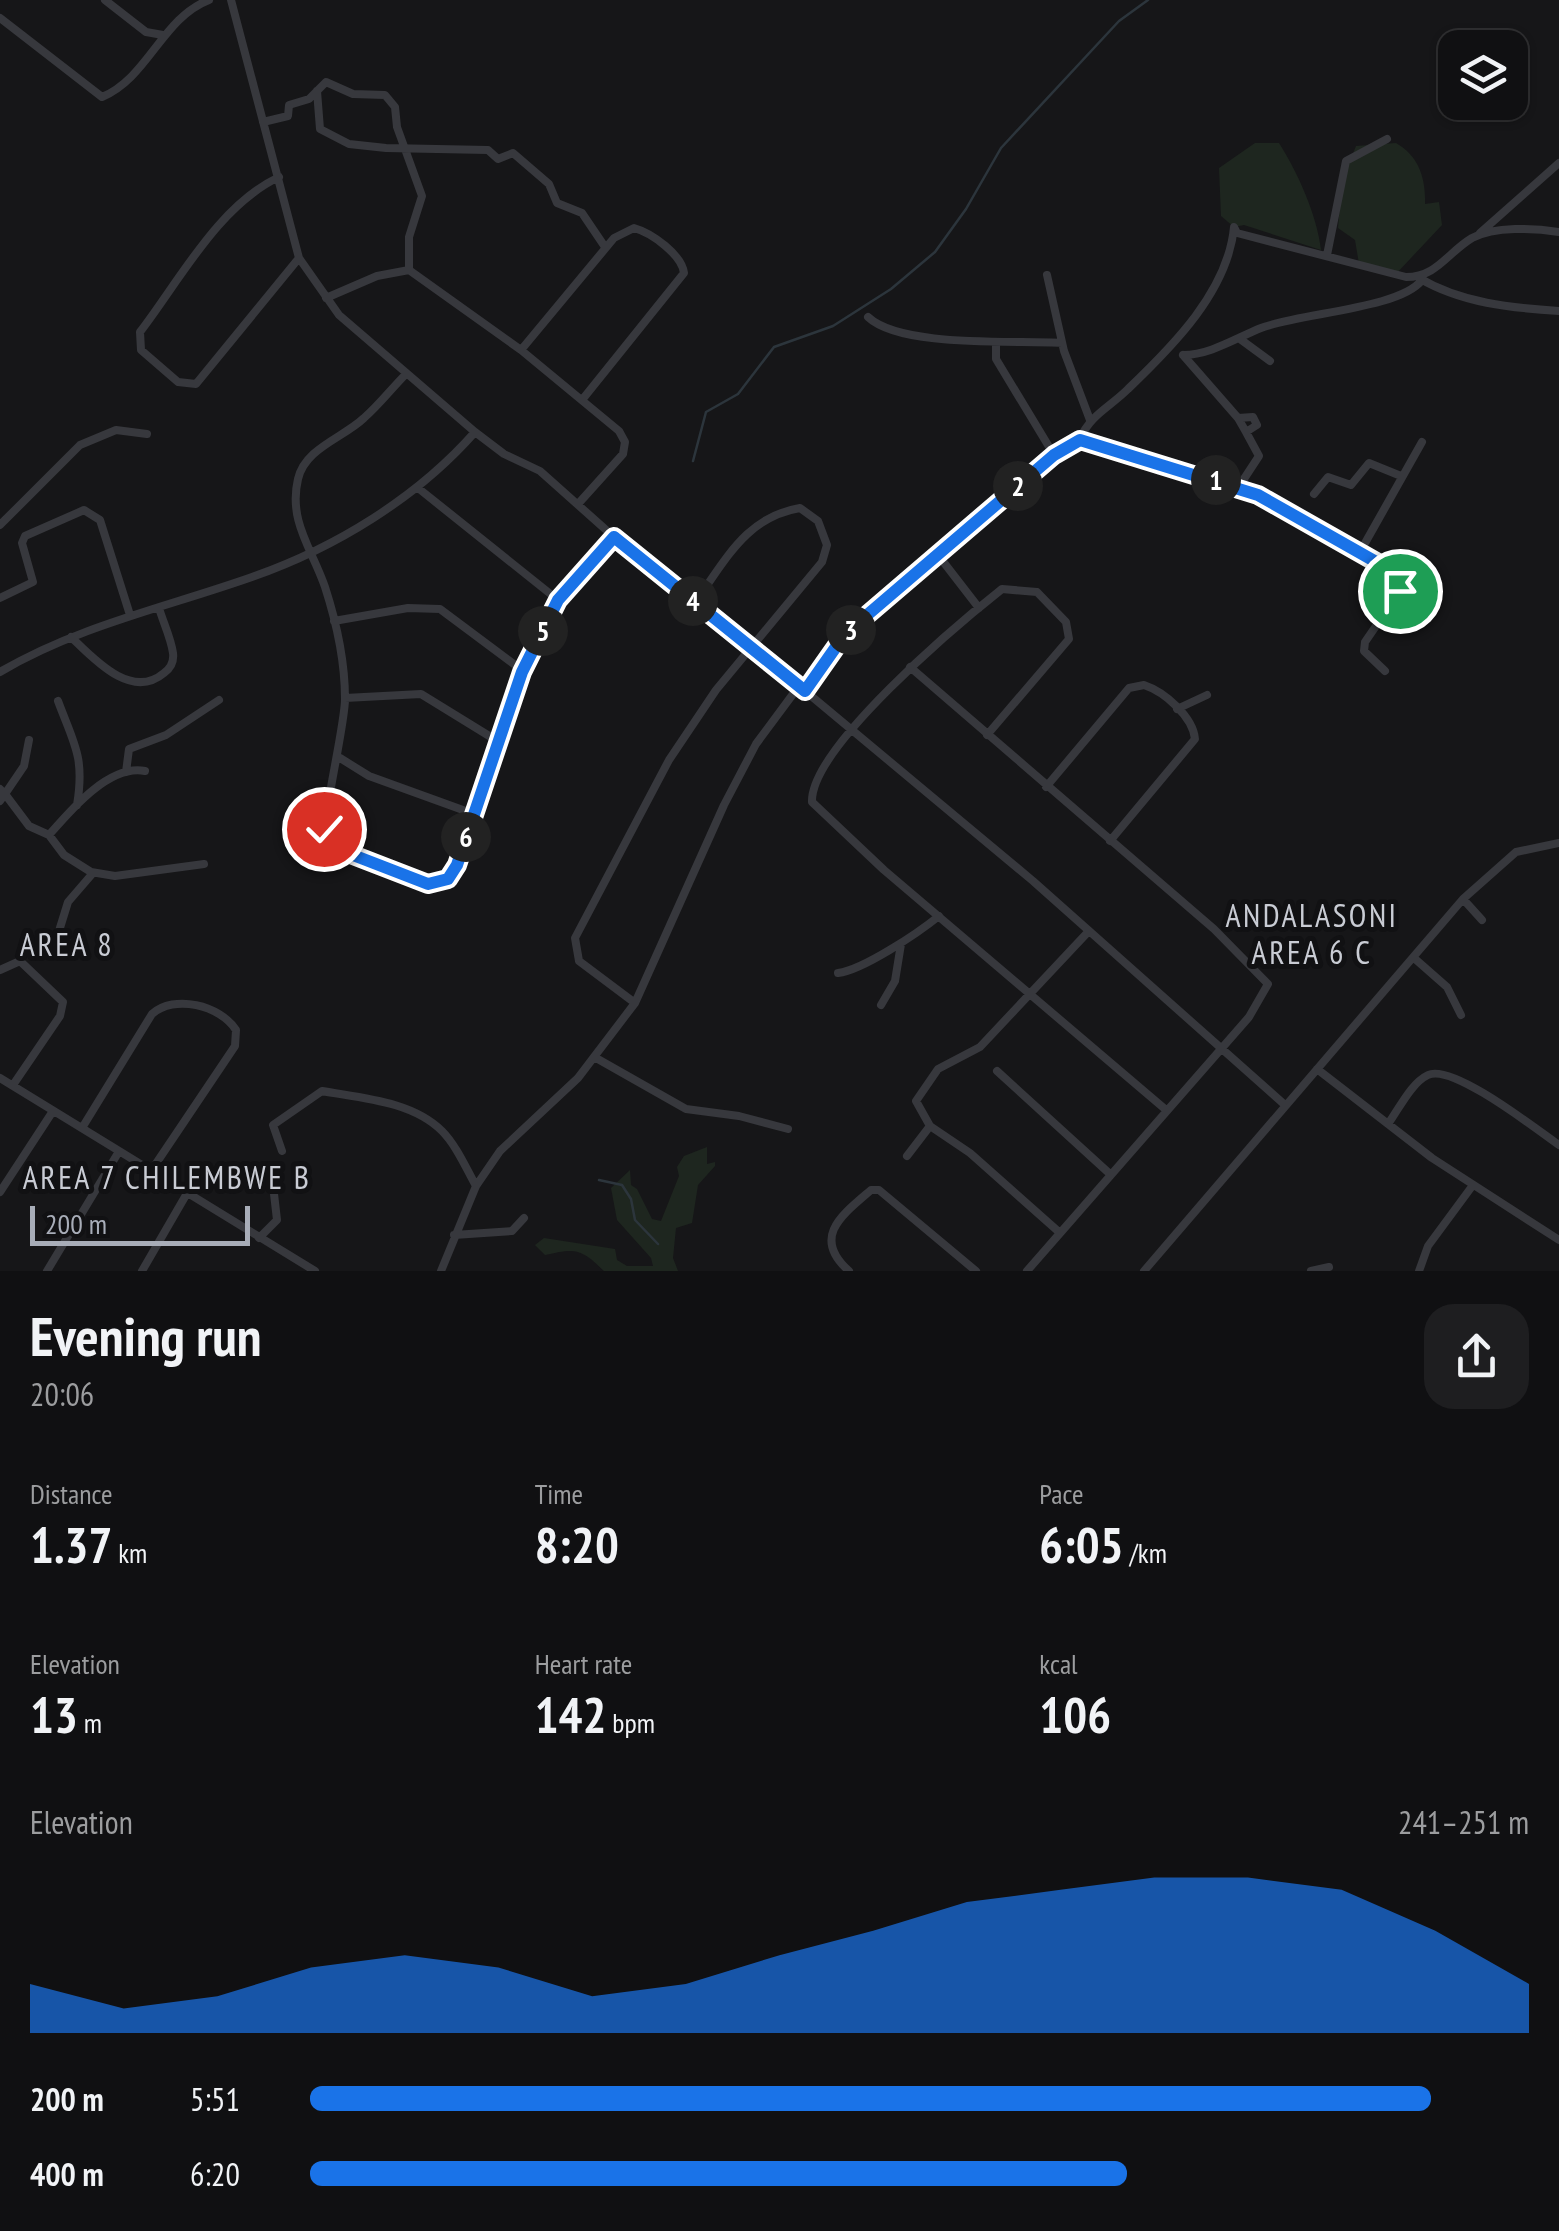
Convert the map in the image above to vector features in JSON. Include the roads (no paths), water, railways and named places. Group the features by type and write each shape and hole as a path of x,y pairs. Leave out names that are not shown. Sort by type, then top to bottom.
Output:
{"street":[{"path":"105,0 146,32 163,36"},
{"path":"0,18 102,97 135,72 180,18 210,0"},
{"path":"231,0 298,258 357,334 475,432 512,459 540,471 614,537 802,688 1286,1104"},
{"path":"263,122 288,116 289,105 309,100 326,82 352,94 385,94 395,107 422,196 408,236 409,270"},
{"path":"318,91 320,129 349,144 488,150 498,159 513,153 549,184 557,202 582,213 605,247"},
{"path":"1328,255 1346,161 1387,140"},
{"path":"1183,354 1197,356 1264,326 1390,300 1414,291 1420,279 1477,236 1559,163"},
{"path":"279,178 246,197 226,218 140,332 141,350 178,382 196,384 298,258"},
{"path":"441,1271 476,1186 512,1137 596,1058 635,1003 724,804 756,744 852,629 1054,455 1080,440 1090,420 1174,344 1226,266 1234,227 1237,233 1420,279 1454,294 1507,308 1559,311"},
{"path":"1477,236 1540,229 1559,232"},
{"path":"521,350 605,247 626,230 642,230 684,268 673,290 582,400"},
{"path":"326,298 377,276 409,270 521,350 619,431 626,449 578,504"},
{"path":"1048,275 1062,342 1090,420"},
{"path":"868,318 881,330 996,345 1062,342"},
{"path":"1240,340 1270,361"},
{"path":"1174,344 1238,418 1253,417 1257,425 1246,432 1259,456 1238,488"},
{"path":"996,345 996,359 1054,455"},
{"path":"406,374 365,417 302,466 295,512 300,535 310,551 334,621 345,698 340,758 324,821 328,839 340,850 428,884 442,884 457,865 522,672 558,600 614,537"},
{"path":"0,525 80,445 116,430 148,434"},
{"path":"0,672 72,637 256,576 310,551 418,488 475,432"},
{"path":"1080,440 1238,488 1299,515 1392,573 1400,585 1397,598 1365,642 1364,652 1385,671"},
{"path":"1360,552 1422,442"},
{"path":"1314,494 1328,477 1352,486 1369,462 1401,476"},
{"path":"418,488 558,600"},
{"path":"0,598 32,582 22,543 26,536 84,510 100,520 130,615"},
{"path":"635,1003 579,962 574,938 669,760 750,645 826,554 827,537 807,511 786,510 752,527 734,545 695,602"},
{"path":"938,554 979,608"},
{"path":"987,735 1070,635 1066,622 1038,592 1006,587 910,667 853,732 814,785 812,802 1033,995 1051,1016 1165,1109"},
{"path":"72,637 117,676 144,681 157,678 172,664 174,655 158,608"},
{"path":"334,621 408,608 440,608 522,672"},
{"path":"910,667 1265,977 1265,996 1224,1047 1165,1109 1027,1271"},
{"path":"1046,787 1129,688 1154,688 1178,709 1194,730 1195,739 1110,842"},
{"path":"345,698 421,694 499,742"},
{"path":"1178,709 1207,695"},
{"path":"58,700 80,750 82,772 77,805"},
{"path":"126,772 129,749 166,734 219,700"},
{"path":"30,740 24,766 2,795 29,826 48,835 64,854 93,873 116,876 204,864"},
{"path":"340,758 391,785 474,814"},
{"path":"48,835 77,805 126,772 145,771"},
{"path":"1144,1271 1463,899 1516,852 1559,842"},
{"path":"75,953 59,931 68,902 93,873"},
{"path":"1463,899 1482,920"},
{"path":"838,973 850,972 902,944 939,916"},
{"path":"1059,1232 970,1153 930,1126 916,1101 938,1068 980,1047 1033,995 1088,932"},
{"path":"881,1005 895,981 902,944"},
{"path":"1414,958 1448,987 1461,1015"},
{"path":"0,970 20,961 62,1002 60,1016 13,1086"},
{"path":"82,1128 163,1004 178,1001 224,1018 232,1024 238,1040 151,1170"},
{"path":"596,1058 686,1109 788,1130"},
{"path":"1316,1069 1472,1185 1559,1240"},
{"path":"997,1071 1110,1174"},
{"path":"1388,1124 1416,1085 1430,1073 1441,1072 1460,1080 1559,1145"},
{"path":"0,1078 314,1271"},
{"path":"282,1151 273,1126 322,1091 387,1103 424,1116 444,1133 476,1186"},
{"path":"0,1192 53,1111"},
{"path":"907,1156 930,1126"},
{"path":"47,1271 118,1152"},
{"path":"260,1238 278,1220 273,1185"},
{"path":"1419,1271 1428,1246 1472,1185"},
{"path":"849,1271 833,1254 831,1235 860,1200 879,1190 976,1271"},
{"path":"146,1270 186,1195"},
{"path":"454,1235 512,1231 524,1218"},
{"path":"1311,1271 1329,1267"}],"waterway":[{"path":"693,461 706,412 738,394 774,347 833,326 891,289 935,252 966,209 1001,148 1119,21 1148,0"},
{"path":"599,1180 622,1185 631,1199 635,1220 658,1244"}],"district":[{"name":"ANDALASONI AREA 6 C","path":"1312,934"},
{"name":"AREA 8","path":"67,945"},
{"name":"AREA 7 CHILEMBWE B","path":"167,1178"}]}
